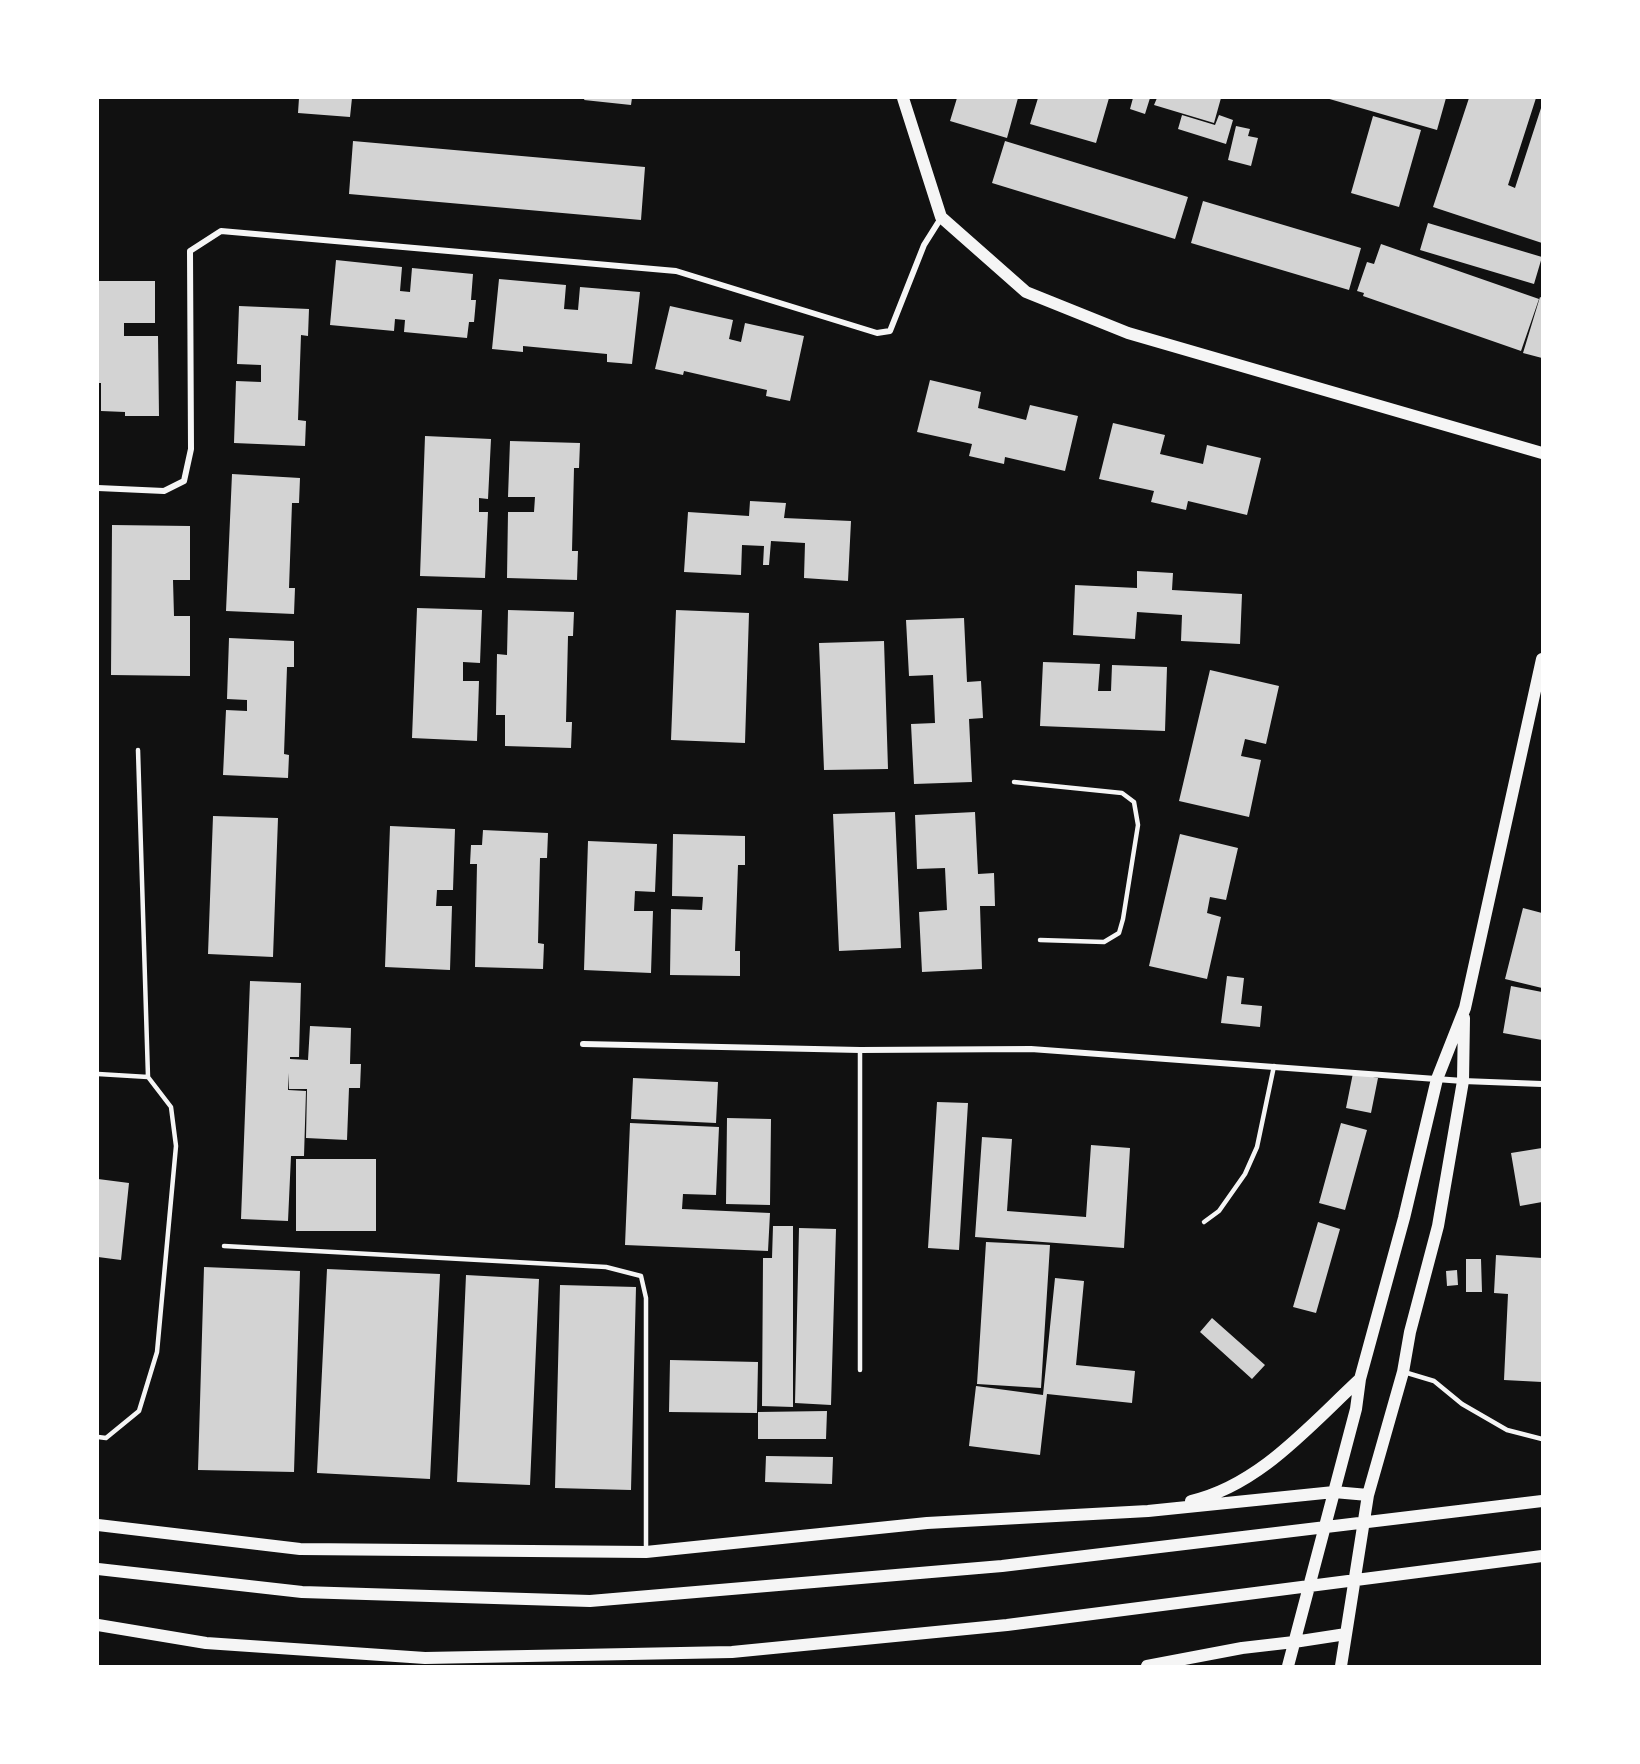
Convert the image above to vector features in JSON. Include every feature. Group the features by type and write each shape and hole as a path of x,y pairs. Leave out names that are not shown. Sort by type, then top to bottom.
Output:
{"main road":[{"path":"903,98 941,217 1026,292 1128,333 1542,453"},
{"path":"1288,1666 1356,1409 1360,1379 1404,1218 1437,1079 1465,1008 1542,659"},
{"path":"1341,1666 1368,1495 1403,1372 1410,1332 1438,1226 1463,1081 1465,1008"},
{"path":"1148,1511 1201,1499 1253,1474 1282,1452 1360,1379"},
{"path":"98,1525 300,1549 646,1552 927,1523 1148,1511 1334,1492 1368,1495"},
{"path":"98,1569 302,1592 590,1601 1002,1566 1542,1501"},
{"path":"98,1625 206,1643 425,1659 732,1652 1007,1624 1542,1556"},
{"path":"1147,1666 1242,1648 1346,1634"}],"street":[{"path":"98,488 164,491 184,481 190,449 190,251 221,231 676,271 877,333 890,331 924,245 941,217"},
{"path":"583,1044 860,1050 1031,1049 1463,1081 1542,1084"}],"lane":[{"path":"98,1437 106,1438 139,1411 157,1352 176,1146 171,1107 148,1077 138,750"},
{"path":"1014,782 1122,793 1134,802 1138,825 1119,933 1104,942 1040,940"},
{"path":"860,1050 860,1370"},
{"path":"1204,1222 1219,1211 1245,1174 1257,1147 1274,1066"},
{"path":"98,1074 148,1077"},
{"path":"224,1246 606,1267 641,1276 646,1298 646,1552"},
{"path":"1403,1372 1434,1381 1462,1404 1507,1430 1542,1438"}],"building":[{"path":"299,98 352,98 350,117 298,113"},
{"path":"585,98 632,98 631,105 584,100"},
{"path":"957,98 1018,98 1007,138 950,121"},
{"path":"1038,98 1109,98 1096,143 1030,124"},
{"path":"1133,98 1150,98 1145,114 1130,109"},
{"path":"1157,98 1221,98 1214,123 1154,105"},
{"path":"1326,98 1446,98 1437,130"},
{"path":"1469,98 1536,98 1508,185 1515,188 1542,105 1542,243 1433,207"},
{"path":"1182,115 1215,125 1219,115 1233,120 1226,144 1178,129"},
{"path":"1373,116 1421,130 1399,207 1351,193"},
{"path":"1236,126 1250,129 1248,136 1258,138 1251,166 1228,160"},
{"path":"353,141 645,167 641,220 349,194"},
{"path":"1005,141 1188,197 1175,239 992,183"},
{"path":"1203,201 1361,248 1349,290 1191,243"},
{"path":"1428,223 1542,257 1534,284 1420,250"},
{"path":"1381,244 1539,299 1521,351 1363,296 1364,293 1357,291 1367,262 1374,264"},
{"path":"336,260 402,267 400,291 410,292 412,268 473,274 471,300 476,300 474,322 469,322 467,338 404,332 405,320 395,319 394,331 330,325"},
{"path":"499,279 566,285 564,309 578,310 580,287 640,292 632,364 607,362 607,354 523,346 523,352 492,349"},
{"path":"98,281 155,281 155,323 124,323 124,336 158,336 159,416 125,416 125,412 101,411 101,383 98,383"},
{"path":"1540,297 1542,298 1542,358 1523,353"},
{"path":"239,306 309,309 308,336 301,335 298,420 306,421 305,446 234,443 236,381 261,382 261,365 237,364"},
{"path":"670,306 733,320 729,339 741,342 745,323 804,336 790,401 766,396 767,390 684,371 683,375 655,369"},
{"path":"930,380 981,392 978,408 1026,420 1030,405 1078,416 1065,471 1005,457 1004,464 969,456 972,444 917,432"},
{"path":"1113,423 1165,435 1160,454 1203,464 1207,445 1261,458 1247,515 1188,501 1186,510 1151,502 1154,491 1099,479"},
{"path":"425,436 491,439 488,499 479,498 479,512 488,512 485,578 420,576"},
{"path":"510,441 580,443 579,468 574,468 572,551 578,551 577,580 507,578 508,512 534,512 535,497 508,497"},
{"path":"232,474 300,478 299,503 292,503 289,588 295,588 294,614 226,611"},
{"path":"750,501 786,503 784,518 851,521 848,581 804,578 805,543 771,541 769,565 763,565 764,546 742,545 741,575 684,572 688,512 749,516"},
{"path":"112,525 190,526 190,580 173,580 174,616 190,616 190,676 111,675"},
{"path":"1137,571 1173,573 1172,590 1242,594 1240,644 1181,641 1182,615 1137,612 1135,639 1073,635 1075,585 1137,588"},
{"path":"417,608 482,610 480,663 463,662 463,681 479,681 477,741 412,738"},
{"path":"508,610 574,612 573,636 568,636 566,722 572,722 571,748 505,746 505,715 496,715 497,654 507,655"},
{"path":"676,610 749,613 745,743 671,740"},
{"path":"964,618 967,682 981,681 983,718 969,719 972,782 914,784 911,724 935,723 933,675 909,676 906,620"},
{"path":"229,638 294,641 294,667 287,667 284,754 289,755 288,778 223,775 226,710 247,711 247,700 227,699"},
{"path":"884,641 888,769 824,770 819,643"},
{"path":"1043,662 1100,664 1098,691 1111,691 1112,665 1167,667 1165,731 1040,726"},
{"path":"1210,670 1279,686 1266,744 1245,739 1241,756 1261,760 1249,817 1179,801"},
{"path":"895,812 901,948 839,951 833,814"},
{"path":"975,812 978,874 994,873 995,906 980,906 982,969 922,972 919,912 947,910 945,868 917,869 915,815"},
{"path":"213,816 278,818 273,957 208,954"},
{"path":"390,826 455,829 453,890 437,890 436,906 452,906 450,970 385,967"},
{"path":"483,830 548,833 547,858 540,858 538,943 544,944 543,969 475,967 477,864 470,864 471,845 482,845"},
{"path":"673,834 745,836 745,865 738,865 735,951 740,951 740,976 670,975 671,909 702,910 703,897 672,896"},
{"path":"1180,834 1238,848 1226,900 1210,897 1207,913 1221,917 1207,979 1149,966"},
{"path":"588,841 657,844 655,892 635,891 634,911 653,911 651,973 584,970"},
{"path":"1523,908 1542,913 1542,988 1505,979"},
{"path":"1227,976 1244,978 1241,1004 1262,1006 1260,1027 1221,1023"},
{"path":"250,981 301,983 299,1057 290,1057 290,1059 308,1060 310,1026 351,1028 350,1064 361,1064 360,1088 349,1088 347,1140 306,1138 307,1089 289,1089 289,1073 288,1090 306,1091 304,1156 291,1156 288,1221 241,1219"},
{"path":"1511,986 1542,992 1542,1040 1503,1033"},
{"path":"1353,1073 1378,1078 1371,1113 1346,1108"},
{"path":"633,1078 718,1082 716,1123 631,1119"},
{"path":"937,1102 968,1103 959,1250 928,1248"},
{"path":"727,1118 771,1119 770,1205 726,1204"},
{"path":"630,1123 719,1127 716,1195 683,1194 682,1209 770,1213 768,1251 625,1245"},
{"path":"1341,1123 1367,1130 1345,1210 1319,1203"},
{"path":"982,1137 1012,1139 1007,1211 1086,1217 1091,1145 1130,1148 1124,1248 975,1237"},
{"path":"1542,1148 1542,1202 1520,1206 1511,1153"},
{"path":"296,1159 376,1159 376,1231 296,1231"},
{"path":"98,1179 129,1183 121,1260 98,1257"},
{"path":"1318,1222 1340,1229 1316,1313 1293,1307"},
{"path":"773,1226 793,1226 793,1407 762,1406 763,1258 772,1258"},
{"path":"799,1228 836,1229 831,1405 795,1403"},
{"path":"986,1242 1050,1245 1041,1388 977,1384"},
{"path":"1496,1255 1542,1258 1542,1382 1504,1380 1508,1294 1494,1293"},
{"path":"1466,1259 1481,1259 1482,1292 1466,1292"},
{"path":"204,1267 300,1271 294,1472 198,1470"},
{"path":"327,1269 440,1274 430,1479 317,1473"},
{"path":"1457,1270 1458,1285 1447,1286 1446,1271"},
{"path":"466,1275 539,1279 530,1485 457,1482"},
{"path":"1055,1278 1084,1281 1076,1365 1135,1371 1132,1403 1047,1394 1040,1455 969,1446 976,1386 1043,1395"},
{"path":"560,1285 636,1287 631,1490 555,1488"},
{"path":"1212,1318 1265,1365 1252,1379 1200,1332"},
{"path":"670,1360 758,1362 757,1413 669,1412"},
{"path":"827,1411 826,1439 758,1439 758,1412"},
{"path":"766,1456 833,1457 832,1484 765,1482"}]}
